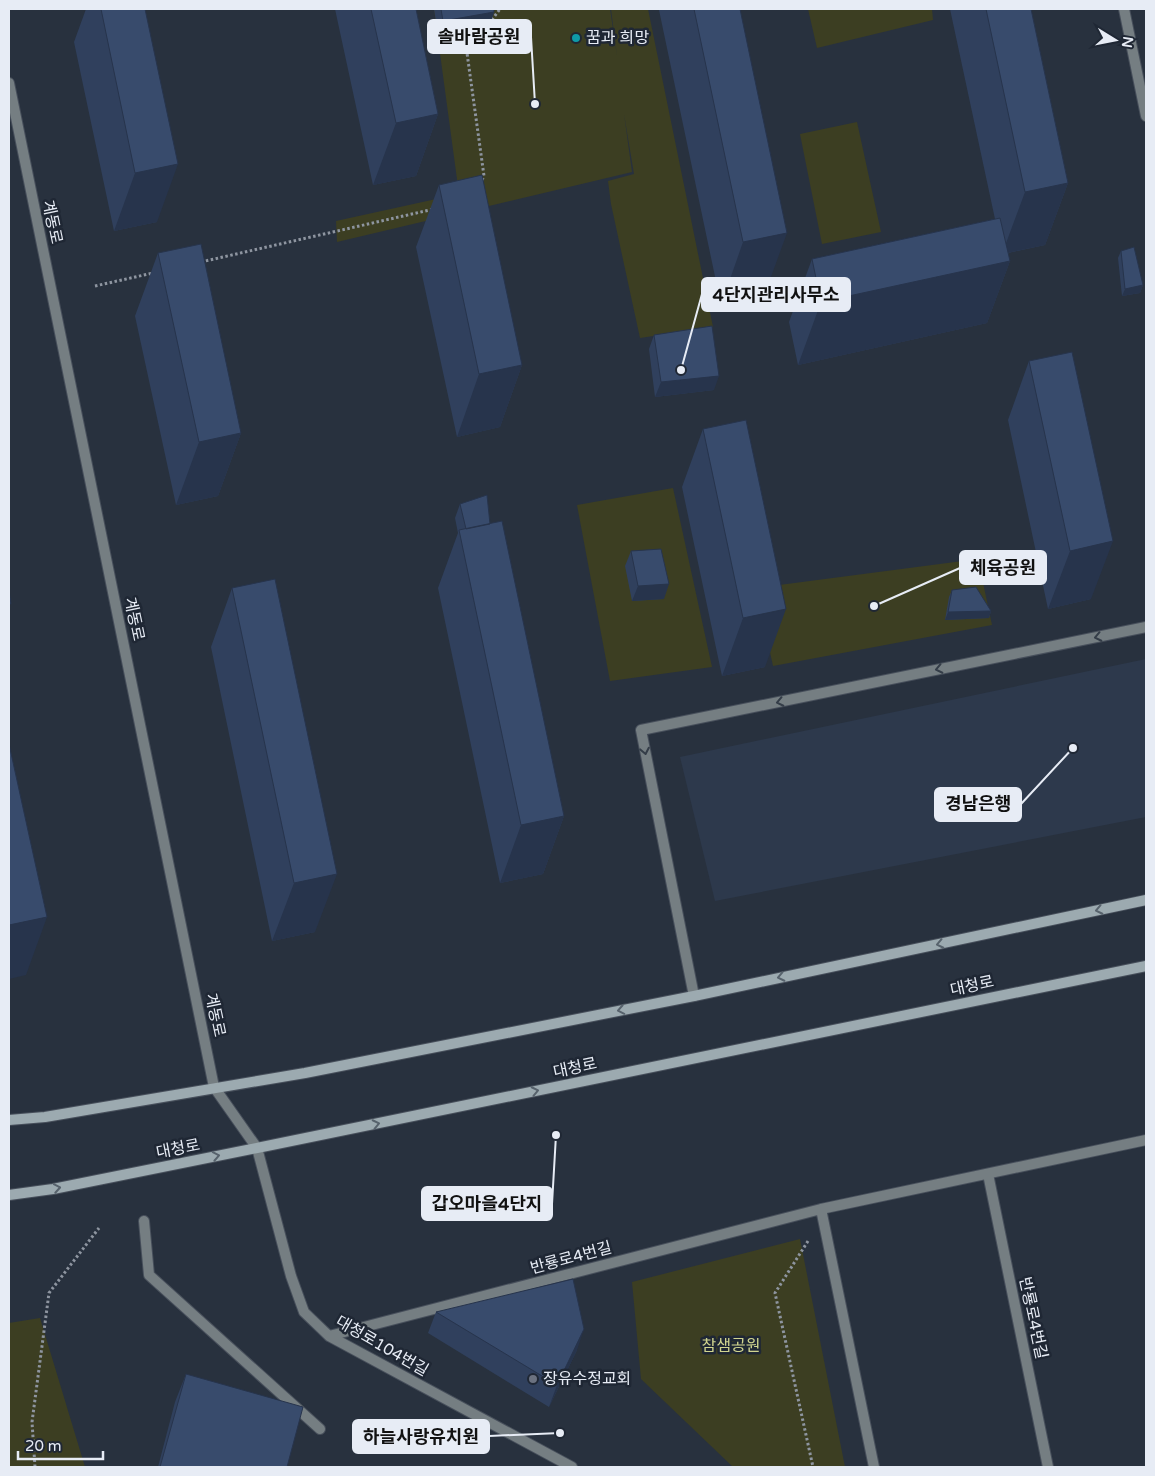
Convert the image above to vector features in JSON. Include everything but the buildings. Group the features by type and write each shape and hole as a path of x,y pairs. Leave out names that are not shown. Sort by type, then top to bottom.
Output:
{"main road":[{"path":"9,1120 45,1117 305,1073 694,996 1146,900"},
{"name":"대청로","path":"9,1195 53,1189 257,1148 1146,966"}],"street":[{"path":"1124,9 1142,70 1146,116"},
{"name":"계동로","path":"9,83 214,1087 257,1148"},
{"path":"694,996 641,730 1146,627"},
{"name":"반룡로4번길","path":"329,1336 822,1213 988,1174 1146,1140"},
{"name":"대청로104번길","path":"257,1148 291,1276 304,1312 329,1336 572,1467"},
{"name":"반룡로4번길","path":"988,1174 1048,1467"},
{"path":"822,1213 874,1467"},
{"path":"144,1221 149,1275 320,1429"}],"path":[{"path":"480,184 484,176 467,53 500,9"},
{"path":"199,263 443,207"},
{"path":"94,286 161,271"},
{"path":"813,1467 776,1293 822,1213"},
{"path":"35,1467 32,1422 49,1293 99,1228"}],"shaded area":[{"path":"1146,659 1146,817 715,901 680,757"}],"green space":[{"path":"434,9 610,9 617,56 611,9 648,9 713,327 640,338 611,204 608,181 634,174 624,114 632,172 337,242 336,221 459,194"},
{"path":"808,9 932,9 933,20 817,48"},
{"path":"857,122 881,232 822,244 800,134"},
{"path":"673,488 712,667 610,681 577,505"},
{"path":"978,559 992,625 773,666 756,588"},
{"name":"참샘공원","path":"800,1239 845,1467 733,1467 641,1379 632,1282"},
{"path":"40,1318 85,1467 9,1467 9,1323"}],"place":[{"name":"꿈과 희망","path":"576,38"},
{"name":"솔바람공원","path":"535,104"},
{"name":"4단지관리사무소","path":"681,370"},
{"name":"체육공원","path":"874,606"},
{"name":"경남은행","path":"1073,748"},
{"name":"갑오마을4단지","path":"556,1135"},
{"name":"장유수정교회","path":"533,1379"},
{"name":"하늘사랑유치원","path":"560,1433"}]}
